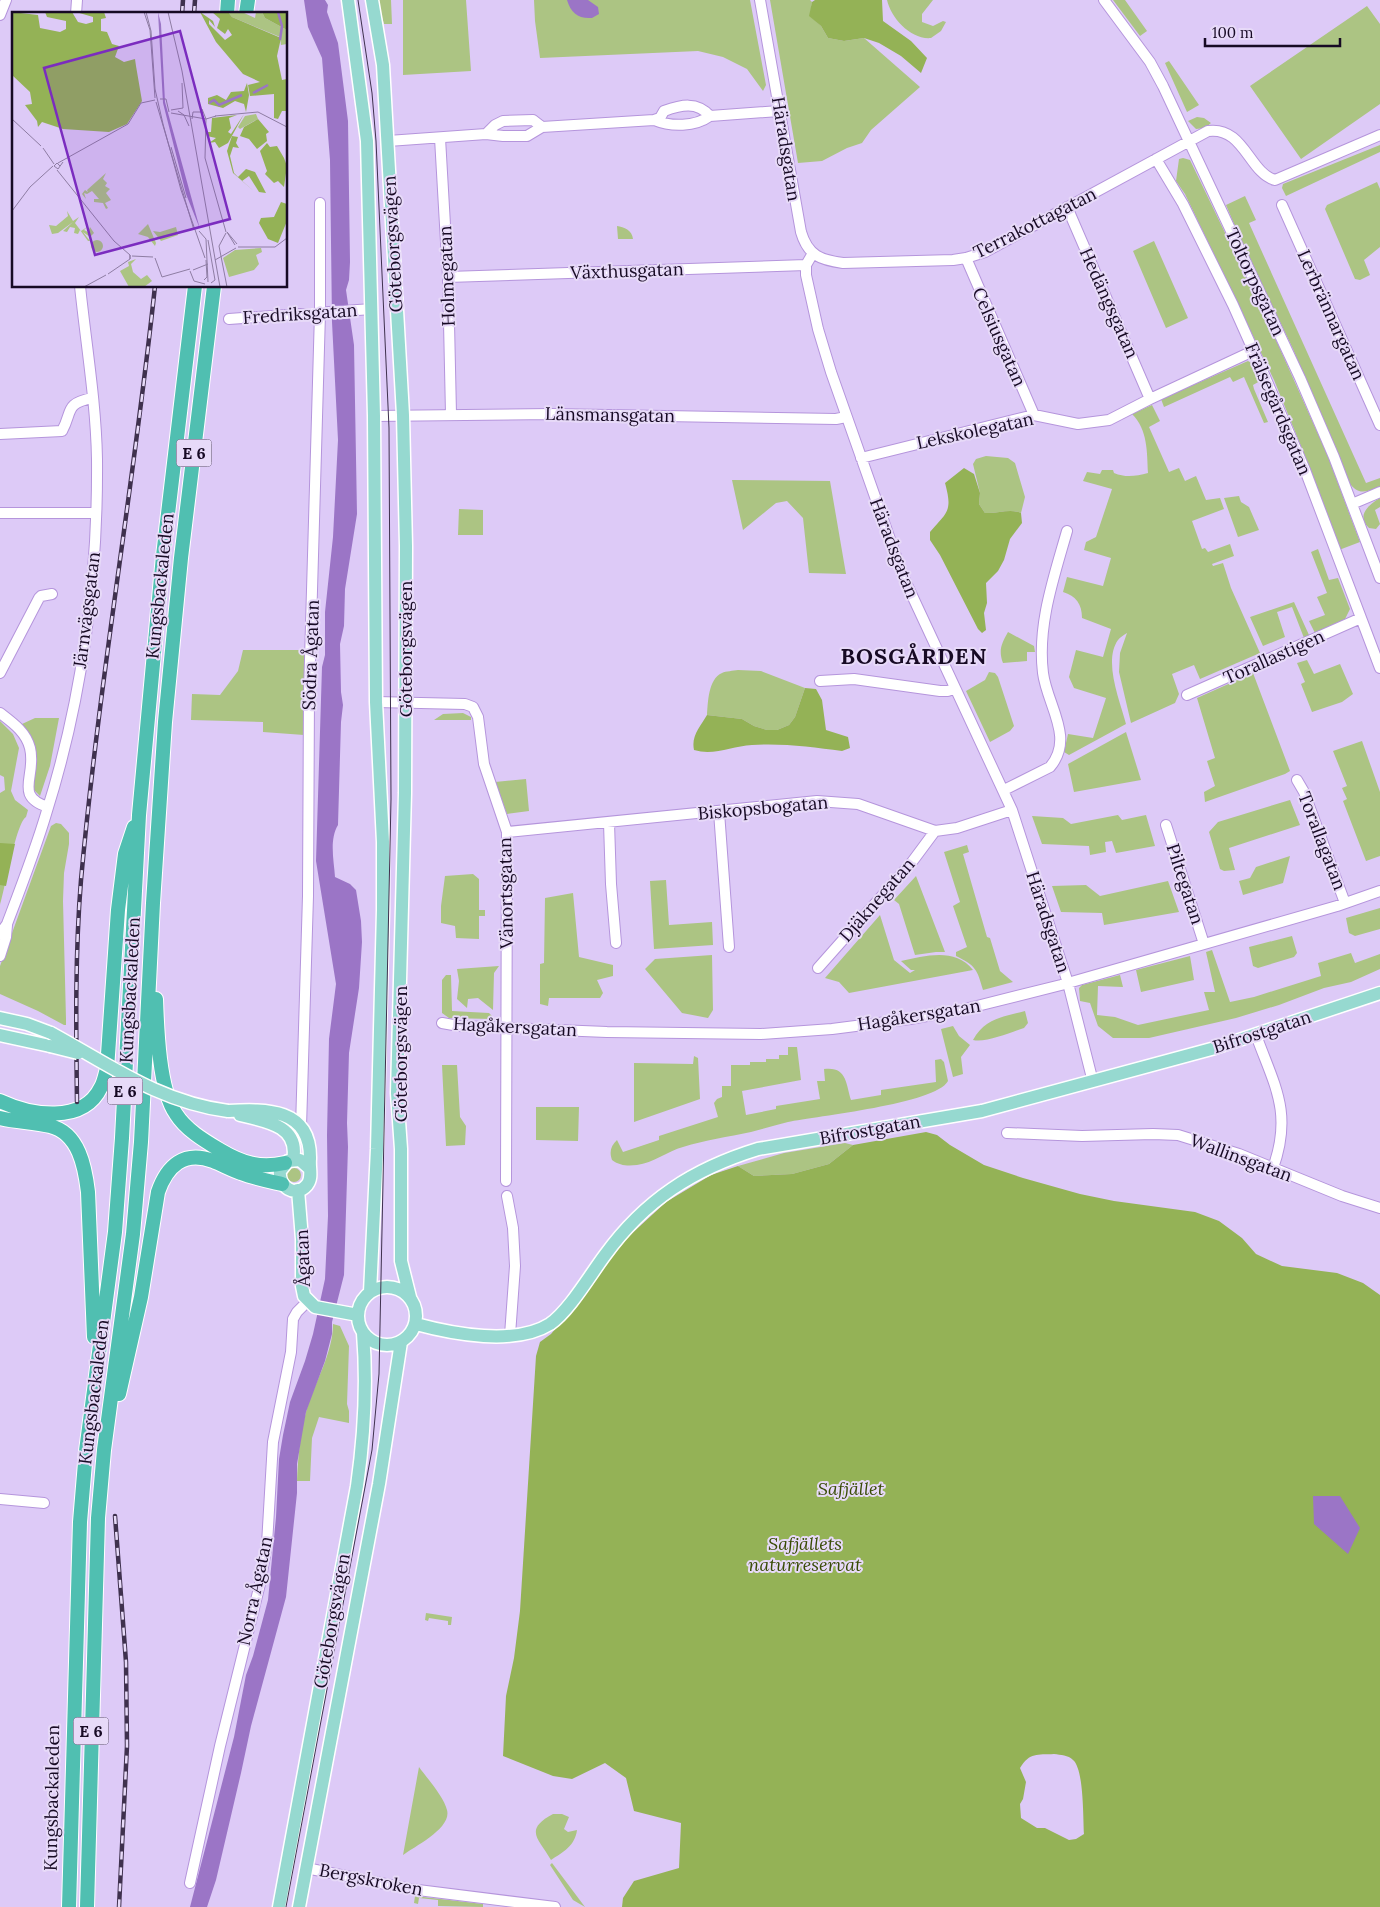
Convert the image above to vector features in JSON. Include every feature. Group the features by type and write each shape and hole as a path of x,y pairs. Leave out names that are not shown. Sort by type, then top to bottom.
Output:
{"highway":[{"name":"Kungsbackaleden","path":"69,1907 80,1522 86,1451 114,1232 122,1138 139,815 162,556 195,288"},
{"name":"Kungsbackaleden","path":"87,1907 98,1518 104,1450 133,1224 141,1132 165,722 181,558 214,288"},
{"path":"0,1100 32,1111 53,1114 66,1113 78,1110 94,1097 101,1088 107,1069 118,910 125,854 139,815"},
{"path":"153,903 157,1009 162,1065 170,1105 188,1128 232,1157 253,1165 274,1166 289,1162"},
{"path":"0,1118 52,1126 71,1139 78,1149 86,1176 88,1192 92,1312 96,1366"},
{"path":"104,1450 128,1361 157,1200 166,1174 177,1163 185,1159 202,1158 243,1174 282,1184"}],"main road":[{"name":"Göteborgsvägen","path":"279,1907 358,1478 362,1444 366,1364 363,1333 359,1325 358,1315 361,1304 370,1292 377,1149 383,842 376,702 372,309 367,141 348,0"},
{"name":"Göteborgsvägen","path":"299,1907 382,1466 402,1342 412,1333 416,1324 416,1308 410,1297 401,1261 401,1149 397,1094 407,703 403,416 383,65 372,0"},
{"name":"Bifrostgatan","path":"416,1324 464,1334 510,1335 539,1329 557,1318 617,1238 642,1212 675,1187 716,1164 758,1149 982,1110 1215,1048 1380,993"},
{"path":"0,1018 27,1024 51,1033 138,1082 182,1101 207,1108 228,1111 246,1113 275,1111 285,1114 301,1127 308,1144 311,1177 309,1183 304,1188 289,1190 282,1184 280,1173 289,1162 295,1150 293,1141 287,1133 273,1124 246,1113"},
{"path":"3,1038 50,1046 90,1056"},
{"path":"289,1162 302,1161 309,1168"},
{"name":"Ågatan","path":"298,1190 304,1296 311,1304 358,1315"},
{"path":"370,1292 382,1287 392,1287 410,1297"},
{"path":"363,1333 380,1345 390,1346 402,1342"}],"street":[{"path":"0,15 6,0"},
{"name":"Häradsgatan","path":"760,0 801,232 804,242 813,253"},
{"name":"Toltorpsgatan","path":"1104,0 1150,62 1188,141 1296,370 1352,504 1380,578"},
{"path":"388,141 486,134 526,136 542,128 654,120 660,118 664,110 691,106 700,106 710,116"},
{"path":"654,120 670,124 694,124 702,122 710,116 780,111"},
{"path":"486,134 495,125 503,121 533,120 542,128"},
{"name":"Terrakottagatan","path":"813,253 821,258 844,263 966,258 985,252 1208,130 1218,130 1236,140 1266,175 1275,180 1380,134"},
{"name":"Holmegatan","path":"440,138 448,277 451,414"},
{"name":"Frälsegårdsgatan","path":"1156,159 1183,204 1233,305 1305,470 1380,668"},
{"name":"Södra Ågatan","path":"301,1127 302,1113 300,1107 308,903 309,694 323,313 320,203"},
{"name":"Lerbrännargatan","path":"1282,205 1380,425"},
{"name":"Hedängsgatan","path":"1067,207 1150,399"},
{"path":"806,264 813,253"},
{"name":"Celsiusgatan","path":"966,258 1034,415"},
{"name":"Häradsgatan","path":"806,264 806,275 818,329 846,416 903,576 1012,810 1068,983 1093,1082"},
{"name":"Växthusgatan","path":"448,277 806,264"},
{"name":"Järnvägsgatan","path":"0,956 6,937 7,924 48,808 72,712 86,638 96,513 96,441 80,288"},
{"name":"Fredriksgatan","path":"228,319 372,309"},
{"name":"Lekskolegatan","path":"861,458 1034,415 1078,424 1091,424 1109,420 1253,351"},
{"path":"0,434 62,431 68,421 69,411 74,404 80,400 92,398"},
{"name":"Länsmansgatan","path":"374,416 551,414 836,419 846,416"},
{"path":"1352,504 1380,492"},
{"path":"0,513 96,513"},
{"path":"1004,790 1050,767 1055,762 1060,749 1061,732 1046,689 1042,644 1049,599 1067,531"},
{"path":"0,673 38,598 52,594"},
{"name":"Torallastigen","path":"1187,696 1361,618"},
{"path":"820,681 854,679 940,691 955,688"},
{"name":"Vänortsgatan","path":"376,702 465,704 473,707 478,717 484,764 507,832 506,1181"},
{"path":"0,713 16,724 23,733 30,747 32,762 28,792 33,801 48,808"},
{"name":"Torallagatan","path":"1297,780 1304,792 1345,903"},
{"name":"Biskopsbogatan","path":"507,832 817,801 858,804 924,828 935,830 957,828 1012,810"},
{"path":"719,812 729,947"},
{"path":"609,822 610,873 616,943"},
{"name":"Piltegatan","path":"1166,825 1204,944"},
{"name":"Djäknegatan","path":"818,968 912,862 935,830"},
{"name":"Hagåkersgatan","path":"442,1023 459,1026 582,1032 735,1034 832,1029 962,1010 1068,983 1345,903 1380,891"},
{"name":"Järnvägsgatan","path":"0,934 7,924"},
{"path":"1256,1035 1274,1080 1281,1105 1280,1141 1273,1168"},
{"path":"285,1114 300,1107"},
{"name":"Wallinsgatan","path":"1007,1133 1082,1136 1153,1134 1178,1136 1230,1151 1342,1196 1380,1208"},
{"path":"507,1196 513,1228 515,1266 510,1335"},
{"name":"Norra Ågatan","path":"190,1883 220,1746 262,1576 267,1544 273,1442 292,1352 293,1319 297,1312 311,1304"},
{"path":"0,1499 44,1503"},
{"name":"Bergskroken","path":"306,1868 410,1889 556,1907"}],"green space":[{"path":"377,0 391,0 392,24 384,24"},
{"path":"403,0 466,0 471,71 403,75"},
{"path":"534,0 750,0 766,85 763,91 747,69 723,57 698,51 540,58"},
{"path":"770,0 810,0 812,2 810,16 821,26 828,38 844,41 864,38 920,87 871,130 862,143 847,148 822,161 798,163"},
{"path":"815,0 882,0 883,21 911,41 927,58 921,73 901,56 879,43 864,38 844,41 828,38 821,26 809,16 812,2"},
{"path":"887,0 933,0 922,14 922,22 933,26 943,21 946,22 941,31 931,38 924,38 909,32 903,27 893,14"},
{"path":"1113,0 1125,0 1147,31 1140,36"},
{"path":"1367,6 1380,24 1380,104 1301,159 1250,86"},
{"path":"1169,61 1199,105 1187,112 1165,63"},
{"path":"1197,117 1204,118 1211,123 1205,128 1196,129 1188,121"},
{"path":"1380,145 1380,152 1286,196 1282,188 1283,184"},
{"path":"1179,159 1190,160 1268,322 1327,454 1360,542 1339,550 1309,466 1274,380 1185,194 1176,181"},
{"path":"1377,182 1380,189 1380,247 1364,260 1370,275 1360,280 1355,279 1325,209 1327,205"},
{"path":"1245,196 1256,220 1249,223 1366,483 1380,478 1380,487 1362,492 1355,489 1348,481 1293,349 1242,243 1226,205"},
{"path":"617,226 629,231 633,239 618,239"},
{"path":"1154,241 1188,318 1166,328 1133,251"},
{"path":"1248,361 1253,364 1260,381 1253,385 1268,422 1264,423 1244,377 1233,382 1230,377 1164,407 1161,399"},
{"path":"1152,405 1160,421 1149,427 1169,472 1179,468 1185,481 1196,476 1206,500 1220,498 1224,509 1192,521 1202,549 1205,548 1208,552 1230,544 1234,556 1212,564 1213,566 1223,563 1231,588 1260,653 1200,679 1194,665 1172,674 1179,694 1175,703 1131,723 1119,672 1120,653 1127,633 1118,640 1112,659 1114,681 1126,724 1069,755 1064,752 1068,734 1093,738 1106,698 1074,688 1069,677 1076,650 1103,657 1111,629 1082,618 1081,609 1077,601 1063,592 1067,577 1103,586 1111,558 1084,550 1086,542 1096,537 1112,489 1083,481 1087,472 1100,474 1102,470 1113,470 1118,475 1127,476 1148,473 1144,434 1132,414"},
{"path":"986,456 1008,458 1015,463 1025,497 1021,513 1012,511 985,513 979,504 980,493 973,464 976,459"},
{"path":"964,468 974,474 980,493 979,504 985,513 1012,511 1021,513 1022,523 1010,539 1004,560 998,571 986,583 987,603 984,613 986,630 982,633 978,629 940,555 930,540 930,532 947,511 948,500 945,483"},
{"path":"732,480 830,481 846,574 809,573 803,518 787,501 776,503 743,530"},
{"path":"1239,496 1241,502 1249,507 1259,530 1238,537 1224,498"},
{"path":"1380,498 1380,507 1375,510 1380,524 1376,529 1369,528 1365,524 1365,511"},
{"path":"459,509 483,510 483,535 458,535"},
{"path":"1318,549 1329,580 1338,578 1350,609 1345,619 1315,633 1309,621 1325,615 1317,597 1327,593 1311,552"},
{"path":"1294,602 1309,635 1304,638 1292,607 1277,612 1285,637 1263,646 1250,617"},
{"path":"1008,632 1034,646 1035,652 1027,652 1027,661 1003,663 1001,647"},
{"path":"243,650 306,650 304,735 263,732 263,722 191,720 192,694 220,695 238,671"},
{"path":"1307,660 1314,674 1340,664 1353,694 1342,702 1312,712 1301,684 1305,682 1297,663"},
{"path":"738,670 761,671 805,688 795,717 789,725 777,730 767,730 754,726 742,719 707,715 708,698 714,680 722,673"},
{"path":"989,672 995,673 998,677 1014,726 1010,731 990,742 966,691 985,680"},
{"path":"1253,673 1290,771 1205,802 1204,792 1215,786 1207,761 1215,758 1197,698"},
{"path":"805,688 816,689 822,700 826,730 848,737 850,748 842,751 797,746 763,745 709,752 694,750 695,736 707,715 742,719 754,726 767,730 777,730 789,725 795,717"},
{"path":"463,713 471,717 471,720 434,720 443,714"},
{"path":"35,718 59,718 50,766 40,796 32,788 35,769 33,748 22,724"},
{"path":"0,721 13,734 19,748 11,791 15,800 28,810 18,831 0,905 0,793 5,790 4,777 0,775"},
{"path":"1126,732 1141,780 1074,792 1068,764"},
{"path":"1362,741 1380,792 1380,856 1366,861 1343,801 1347,799 1342,788 1347,786 1333,751"},
{"path":"526,779 529,811 507,814 495,782"},
{"path":"1290,800 1300,825 1229,848 1235,870 1224,871 1220,869 1209,832 1218,822"},
{"path":"1118,815 1122,820 1146,815 1155,846 1116,853 1112,841 1105,842 1106,852 1090,855 1089,846 1042,844 1032,816 1063,818 1071,824"},
{"path":"56,823 61,824 69,833 63,901 66,1025 0,994 0,966 51,826"},
{"path":"0,843 15,844 6,886 0,885"},
{"path":"967,845 969,852 963,854 987,937 990,938 1000,971 1013,982 983,990 975,969 956,956 956,952 967,947 953,906 960,902 944,852"},
{"path":"1290,856 1283,883 1243,895 1239,881 1250,878 1256,867"},
{"path":"473,874 479,879 479,910 485,910 485,916 479,916 479,939 456,938 455,926 441,923 445,876"},
{"path":"916,876 945,952 915,955 899,904 894,900"},
{"path":"666,880 669,925 712,922 713,945 654,949 650,881"},
{"path":"1168,881 1179,912 1104,925 1102,913 1061,912 1052,886 1086,885 1100,896"},
{"path":"573,893 579,957 613,965 613,976 597,980 603,993 600,998 549,998 548,1006 540,1004 540,964 544,963 545,898"},
{"path":"1380,908 1380,929 1355,936 1349,933 1346,918"},
{"path":"880,915 894,960 910,973 915,970 911,970 901,961 939,955 958,958 973,970 849,993 839,982 825,978"},
{"path":"1292,936 1297,953 1294,957 1258,968 1253,966 1249,947"},
{"path":"1212,950 1230,1002 1254,997 1321,976 1318,963 1351,953 1355,963 1380,954 1380,969 1351,982 1324,988 1279,1005 1236,1018 1149,1038 1113,1038 1098,1026 1090,1003 1080,1001 1079,988 1082,985 1120,975 1123,987 1098,986 1097,1015 1115,1017 1138,1025 1209,1010 1204,992 1215,992 1206,952"},
{"path":"712,955 713,1010 708,1018 682,1013 645,969 655,959"},
{"path":"1190,956 1194,980 1141,992 1136,970"},
{"path":"499,966 494,973 493,1010 478,998 468,999 467,1008 457,999 459,981 457,969"},
{"path":"446,975 451,975 452,1011 489,1013 492,1019 449,1018 442,1013 442,980"},
{"path":"1025,1011 1028,1023 1024,1028 991,1039 973,1040 983,1027 989,1023 1002,1017"},
{"path":"953,1026 959,1036 970,1045 961,1057 963,1074 953,1077 941,1029"},
{"path":"788,1047 797,1047 801,1080 742,1091 746,1115 776,1109 776,1106 820,1099 817,1081 825,1081 824,1069 837,1070 841,1073 846,1082 851,1100 881,1095 881,1090 936,1082 935,1060 941,1059 944,1062 948,1081 939,1089 922,1096 874,1108 788,1122 751,1132 700,1142 677,1149 643,1164 624,1165 612,1160 611,1149 617,1140 623,1152 659,1140 659,1136 718,1117 714,1103 722,1097 722,1086 731,1086 731,1065 750,1065 750,1062 766,1062 766,1059 779,1059 779,1055 788,1055"},
{"path":"694,1056 698,1058 700,1099 634,1122 634,1063 693,1064"},
{"path":"442,1065 457,1065 460,1117 466,1126 465,1145 446,1146"},
{"path":"536,1107 579,1107 578,1141 536,1140"},
{"name":"Safjället","path":"926,1132 937,1135 984,1165 1023,1178 1080,1194 1114,1201 1195,1212 1219,1221 1242,1238 1256,1254 1282,1266 1337,1273 1363,1283 1380,1295 1380,1907 622,1907 623,1898 634,1881 679,1868 681,1823 634,1811 626,1778 605,1763 572,1779 553,1776 503,1756 506,1696 514,1658 520,1611 536,1356 540,1342 551,1334 568,1314 627,1238 666,1202 711,1175 738,1166 754,1176 792,1174 829,1164 853,1145","holes":["1057,1754 1071,1758 1077,1765 1079,1773 1084,1834 1076,1839 1069,1840 1045,1828 1037,1828 1021,1818 1020,1804 1023,1799 1026,1782 1020,1768 1027,1759 1034,1755"]},
{"path":"845,1143 853,1145 829,1164 792,1174 754,1176 738,1166 784,1153"},
{"path":"291,1168 297,1168 301,1175 297,1182 291,1182 287,1178 287,1172"},
{"path":"333,1324 340,1326 349,1346 347,1404 349,1423 319,1417 312,1438 310,1481 297,1481 304,1420 309,1401 330,1346"},
{"path":"426,1613 452,1617 451,1625 448,1625 448,1621 429,1618 428,1621 425,1620"},
{"path":"419,1767 442,1799 447,1810 447,1817 438,1830 424,1842 403,1855"},
{"path":"553,1814 562,1814 569,1817 564,1829 568,1832 577,1830 571,1844 551,1860 538,1840 536,1830 538,1825"},
{"path":"552,1863 585,1907 573,1900 550,1865"},
{"path":"415,1896 483,1904 483,1907 438,1906 438,1900 419,1898 418,1904 414,1903"}],"shaded area":[{"path":"304,0 325,0 328,5 327,12 338,43 348,121 350,262 349,280 346,290 354,345 357,514 345,589 344,626 340,644 343,705 338,825 335,831 333,851 335,877 350,884 356,890 362,942 359,988 349,1053 344,1275 332,1322 332,1334 325,1361 306,1412 297,1464 297,1493 286,1597 251,1726 216,1880 207,1907 190,1907 234,1737 246,1675 268,1600 276,1517 279,1459 283,1435 290,1402 313,1334 325,1279 328,1216 329,1039 336,984 316,861 322,667 325,655 325,612 333,537 338,440 332,322 330,160 322,58 308,27"},
{"path":"567,0 588,0 598,7 599,14 592,18 579,16 573,12"},
{"path":"1313,1496 1340,1496 1360,1528 1348,1554 1314,1524"}],"tram line":[{"path":"286,1907 372,1450 379,1374 391,799 389,428 376,141 372,93 358,0"}],"railway":[{"path":"182,12 183,0"},
{"path":"194,12 195,0"},
{"path":"77,1102 76,1019 79,908 88,805 147,360 155,288"},
{"path":"115,1516 126,1662 127,1746 119,1907"}],"district":[{"name":"BOSGÅRDEN","path":"914,656"}],"park label":[{"name":"Safjällets naturreservat","path":"805,1554"}]}
